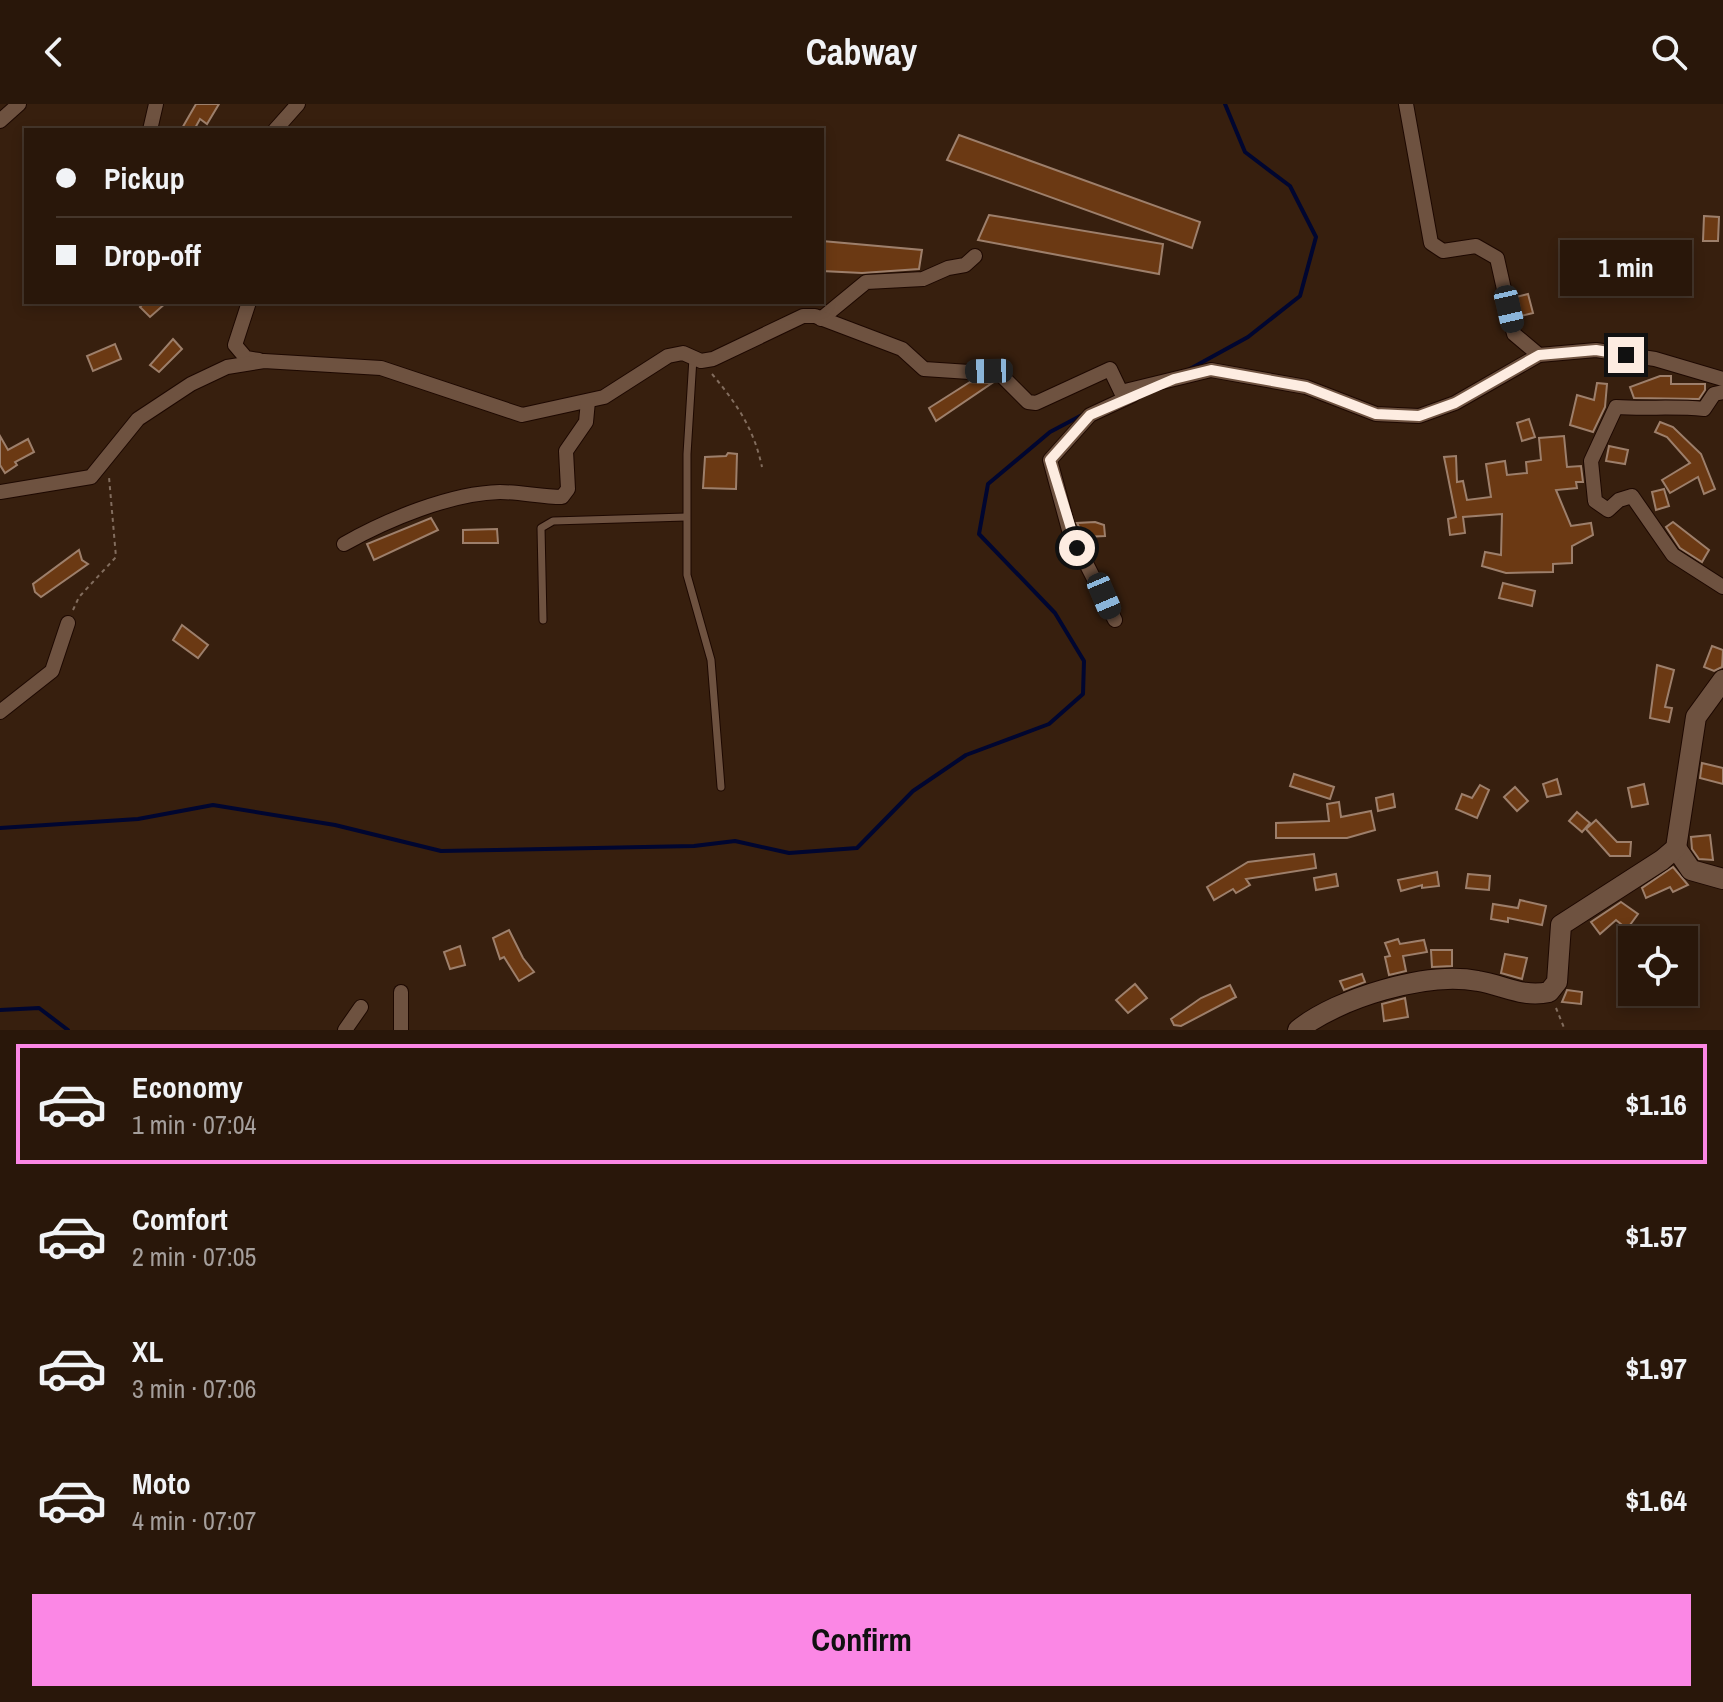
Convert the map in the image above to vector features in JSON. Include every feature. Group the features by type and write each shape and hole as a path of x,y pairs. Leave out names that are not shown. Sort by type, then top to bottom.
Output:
{"street":[{"path":"0,121 19,104"},
{"path":"150,128 156,104"},
{"path":"277,128 298,104"},
{"path":"1406,104 1431,243 1443,251 1476,246 1497,258 1514,334 1539,355"},
{"path":"821,319 866,282 923,279 948,268 965,265 975,256"},
{"path":"248,304 235,345 246,358 381,368 522,415 604,397 668,356 683,353 697,359 713,359 803,316 821,319 902,349 924,369 1000,374 1028,402 1036,403 1110,369 1121,392 1211,370 1306,387 1376,414 1419,416 1455,403 1539,355 1596,350 1655,359 1723,379"},
{"path":"0,492 91,477 138,419 191,384 227,367 264,361"},
{"path":"1115,620 1069,530 1050,460 1090,415 1174,379"},
{"path":"1723,392 1714,394 1704,409 1666,405 1646,409 1616,407 1591,461 1595,501 1608,510 1619,500 1632,496 1673,555 1723,587"},
{"path":"344,544 381,522 401,520 440,502 500,492 562,497 568,489 566,451 586,422 588,401"},
{"path":"0,712 52,671 68,623"},
{"path":"1298,1030 1309,1021 1374,993 1448,978 1478,981 1532,996 1549,992 1557,982 1561,925 1676,848 1696,717 1723,680"},
{"path":"1676,848 1691,870 1723,879"},
{"path":"401,992 401,1030"},
{"path":"345,1030 361,1007"}],"lane":[{"path":"697,359 686,517 687,575 711,660 721,787"},
{"path":"543,620 541,528 553,521 686,517"}],"path":[{"path":"697,359 745,415 757,443 762,467"},
{"path":"68,623 79,597 116,557 109,454"},
{"path":"1549,992 1565,1030"}],"building":[{"path":"196,104 219,104 207,124 200,119 195,128 182,128"},
{"path":"959,135 1200,222 1192,248 947,160"},
{"path":"989,215 1163,244 1159,274 978,240"},
{"path":"1704,216 1719,217 1718,241 1703,241"},
{"path":"824,241 922,250 919,269 862,273 824,271"},
{"path":"1528,294 1533,313 1521,316 1516,297"},
{"path":"143,304 165,304 150,317 140,307"},
{"path":"173,339 182,349 159,372 150,365"},
{"path":"115,344 121,359 93,371 87,356"},
{"path":"1660,376 1671,376 1671,384 1705,384 1705,390 1699,399 1634,398 1630,387"},
{"path":"970,382 992,383 936,421 929,408"},
{"path":"1597,383 1607,384 1605,407 1593,432 1570,425 1577,395 1594,400"},
{"path":"1529,419 1535,437 1522,441 1517,423"},
{"path":"1660,422 1673,427 1701,454 1715,489 1704,494 1698,477 1670,493 1662,480 1690,463 1667,437 1655,432"},
{"path":"0,436 8,450 28,439 34,452 15,462 17,465 5,473 0,465"},
{"path":"1564,436 1567,467 1581,466 1583,482 1576,482 1577,488 1556,490 1571,526 1591,523 1593,535 1572,546 1572,563 1553,564 1553,572 1506,573 1482,566 1485,552 1501,555 1502,514 1463,517 1465,533 1450,535 1448,519 1456,517 1444,457 1456,456 1457,482 1463,481 1467,500 1491,497 1486,464 1505,461 1507,475 1527,473 1526,462 1541,460 1539,438"},
{"path":"1609,446 1628,450 1625,464 1606,461"},
{"path":"728,453 737,454 736,489 703,488 705,457 726,456"},
{"path":"1664,489 1669,506 1656,510 1652,492"},
{"path":"431,518 438,530 374,560 367,544"},
{"path":"1673,522 1709,550 1702,562 1680,548 1666,527"},
{"path":"1077,523 1104,525 1105,536 1084,537"},
{"path":"497,529 498,543 463,543 463,530"},
{"path":"79,550 82,560 88,564 41,597 35,592 33,584"},
{"path":"1503,583 1535,591 1532,606 1499,598"},
{"path":"182,625 208,645 198,658 173,640"},
{"path":"1712,646 1723,650 1722,667 1714,671 1704,667"},
{"path":"1657,665 1674,670 1665,707 1672,708 1669,722 1650,718"},
{"path":"1702,763 1723,768 1723,784 1700,778"},
{"path":"1294,774 1334,787 1330,799 1290,786"},
{"path":"1557,779 1561,794 1547,797 1543,784"},
{"path":"1644,784 1648,804 1632,807 1628,788"},
{"path":"1480,785 1489,790 1477,818 1456,809 1462,794 1472,798"},
{"path":"1515,787 1528,801 1517,811 1504,797"},
{"path":"1393,794 1395,807 1378,811 1376,798"},
{"path":"1339,802 1341,817 1371,811 1375,830 1347,838 1276,838 1276,823 1329,821 1327,804"},
{"path":"1577,812 1590,823 1582,832 1569,821"},
{"path":"1596,820 1617,842 1631,842 1630,856 1610,856 1586,829"},
{"path":"1710,835 1713,860 1699,859 1692,849 1691,837"},
{"path":"1314,854 1316,868 1246,879 1250,885 1236,893 1233,889 1214,900 1207,887 1248,862"},
{"path":"1673,867 1688,885 1673,892 1670,887 1646,898 1642,888"},
{"path":"1437,872 1439,886 1422,888 1422,885 1401,891 1398,880"},
{"path":"1336,874 1338,886 1316,890 1314,878"},
{"path":"1468,874 1490,876 1489,890 1466,888"},
{"path":"1520,900 1546,906 1542,925 1508,918 1508,922 1491,919 1493,904 1518,908"},
{"path":"1621,902 1638,914 1629,926 1623,926 1616,920 1600,934 1591,922"},
{"path":"509,930 534,972 519,981 504,957 500,959 493,938"},
{"path":"1398,939 1400,944 1424,940 1427,952 1403,956 1406,971 1389,975 1385,957 1390,956 1385,943"},
{"path":"460,946 465,965 450,969 444,952"},
{"path":"1431,950 1452,950 1452,966 1432,967"},
{"path":"1505,954 1527,958 1522,979 1501,973"},
{"path":"1362,974 1365,982 1344,990 1340,981"},
{"path":"1135,984 1147,998 1128,1013 1116,1000"},
{"path":"1230,985 1236,997 1181,1026 1174,1025 1171,1019 1201,998"},
{"path":"1567,990 1582,992 1581,1004 1562,1002"},
{"path":"1405,998 1408,1017 1384,1021 1382,1004"}],"waterway":[{"path":"1188,370 1248,337 1300,296 1316,237 1290,186 1245,152 1225,104"},
{"path":"0,828 138,819 213,805 335,825 441,851 694,846 735,841 789,853 857,848 913,791 966,755 1049,724 1083,694 1084,661 1055,613 979,534 988,484 1050,432 1084,414"},
{"path":"0,1010 39,1008 68,1030"}],"route":[{"path":"1077,548 1056,488 1050,460 1066,438 1090,415 1174,379 1211,370 1306,387 1376,414 1419,416 1455,403 1539,355 1596,350 1626,355"}]}
